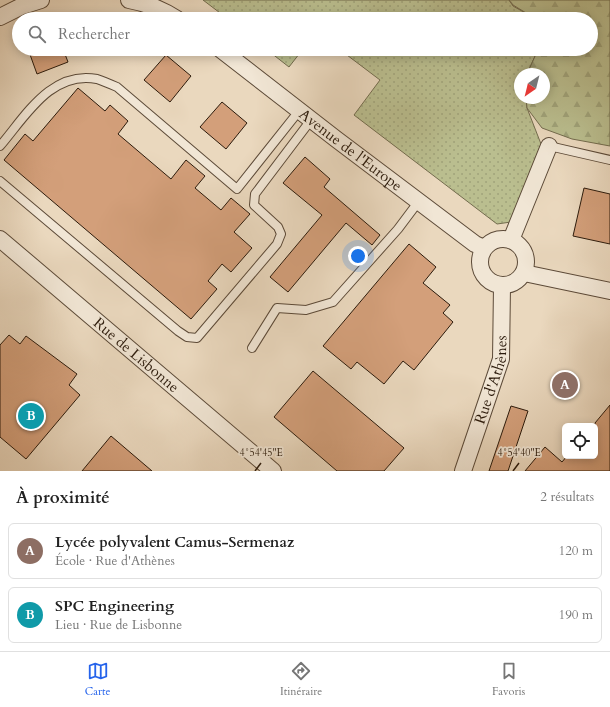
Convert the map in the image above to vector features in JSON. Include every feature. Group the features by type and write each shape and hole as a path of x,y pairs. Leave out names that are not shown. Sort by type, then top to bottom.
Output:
{"street":[{"path":"0,16 22,6 41,0"},
{"path":"129,0 137,1 164,12"},
{"name":"Avenue de l'Europe","path":"229,56 475,244 484,248"},
{"path":"511,240 548,146"},
{"name":"Rue de Lisbonne","path":"0,238 273,471"},
{"path":"496,240 511,240 518,244 523,250 526,258 524,273 515,282 502,286 494,284 482,273 479,264 480,256 484,248 489,243 496,240"},
{"path":"524,273 610,291"},
{"name":"Rue d'Athènes","path":"463,471 501,359 502,286"}],"lane":[{"path":"0,146 40,98 52,89 66,81 86,78 98,79 117,87 237,189 305,115"},
{"path":"0,181 178,331 187,337 197,338 277,244 281,234 278,227 254,205 255,194 305,115"},
{"path":"548,146 610,160"},
{"path":"252,348 277,308 306,310 333,302 398,229 420,201"}],"green space":[{"path":"203,0 509,0 513,6 524,12 219,12"},
{"path":"509,0 610,0 610,146 572,139 542,128 527,108 527,104 550,104 550,68 530,68 535,56 598,56 598,12 524,12 513,5"},
{"path":"275,56 298,56 289,67"},
{"path":"348,56 535,56 530,68 514,68 514,104 527,104 541,144 511,222 497,224 354,115 380,80"}],"building":[{"path":"31,56 66,56 68,62 37,74"},
{"path":"165,56 167,56 191,76 170,102 144,80"},
{"path":"78,88 105,111 110,105 128,121 118,134 171,179 186,160 205,176 195,188 221,210 231,198 250,214 234,232 252,248 231,272 222,264 208,281 217,289 191,319 4,160 25,134 33,141"},
{"path":"222,102 247,123 226,149 200,127"},
{"path":"305,157 330,179 324,187 380,235 372,245 346,223 288,292 270,277 322,215 283,183"},
{"path":"584,188 610,194 610,244 573,236"},
{"path":"409,244 436,267 423,283 450,305 443,313 453,322 414,370 403,361 384,384 357,362 351,369 323,346"},
{"path":"9,335 20,344 26,336 77,374 69,385 80,395 26,459 0,437 0,345"},
{"path":"313,371 404,448 384,471 337,471 274,417"},
{"path":"610,405 610,471 525,471 545,447 562,462 564,459 598,459 598,423 595,423"},
{"path":"511,406 528,411 508,471 489,471"},
{"path":"111,436 152,471 82,471"}],"place":[{"name":"Lycée polyvalent Camus-Sermenaz","path":"565,385"},
{"name":"SPC Engineering","path":"31,416"}]}
